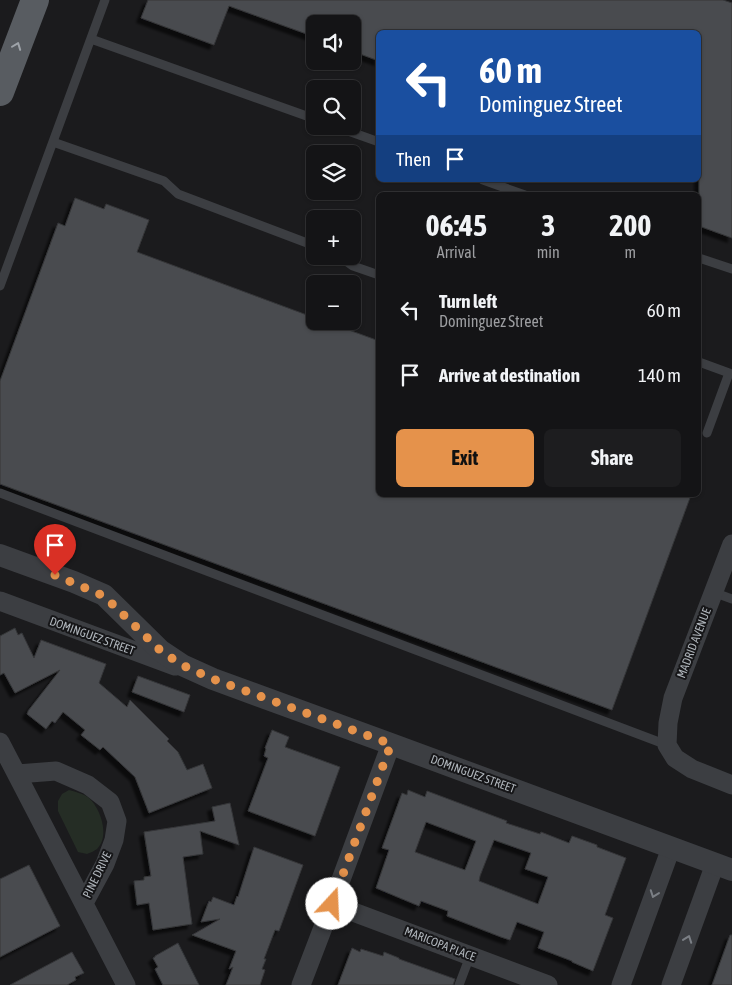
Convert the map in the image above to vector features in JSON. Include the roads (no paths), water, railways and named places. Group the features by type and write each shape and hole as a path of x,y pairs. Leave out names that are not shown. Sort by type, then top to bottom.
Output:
{"main road":[{"path":"1,81 35,0"}],"street":[{"name":"MADRID AVENUE","path":"667,745 668,723 673,698 732,544"},
{"name":"DOMINGUEZ STREET","path":"0,555 74,582 104,596 161,651 182,665 213,679"},
{"name":"DOMINGUEZ STREET","path":"0,601 723,867"},
{"name":"PINE DRIVE","path":"0,742 126,985"},
{"path":"301,985 391,744"},
{"path":"667,745 675,758 692,770 732,784"},
{"name":"PINE DRIVE","path":"17,774 56,771 88,785 110,802 117,821 114,840 84,903"},
{"path":"621,985 671,848"},
{"path":"671,985 723,867"},
{"name":"MARICOPA PLACE","path":"332,904 548,985"}],"lane":[{"path":"0,286 105,0"},
{"path":"91,39 306,116"},
{"path":"359,135 376,141"},
{"path":"53,142 164,181 178,194 306,243"},
{"path":"489,182 517,192"},
{"path":"701,259 732,269"},
{"path":"352,265 376,274"},
{"path":"701,363 731,374 707,433"},
{"path":"0,493 667,745"},
{"path":"714,592 732,599"},
{"path":"460,985 470,956"}]}
